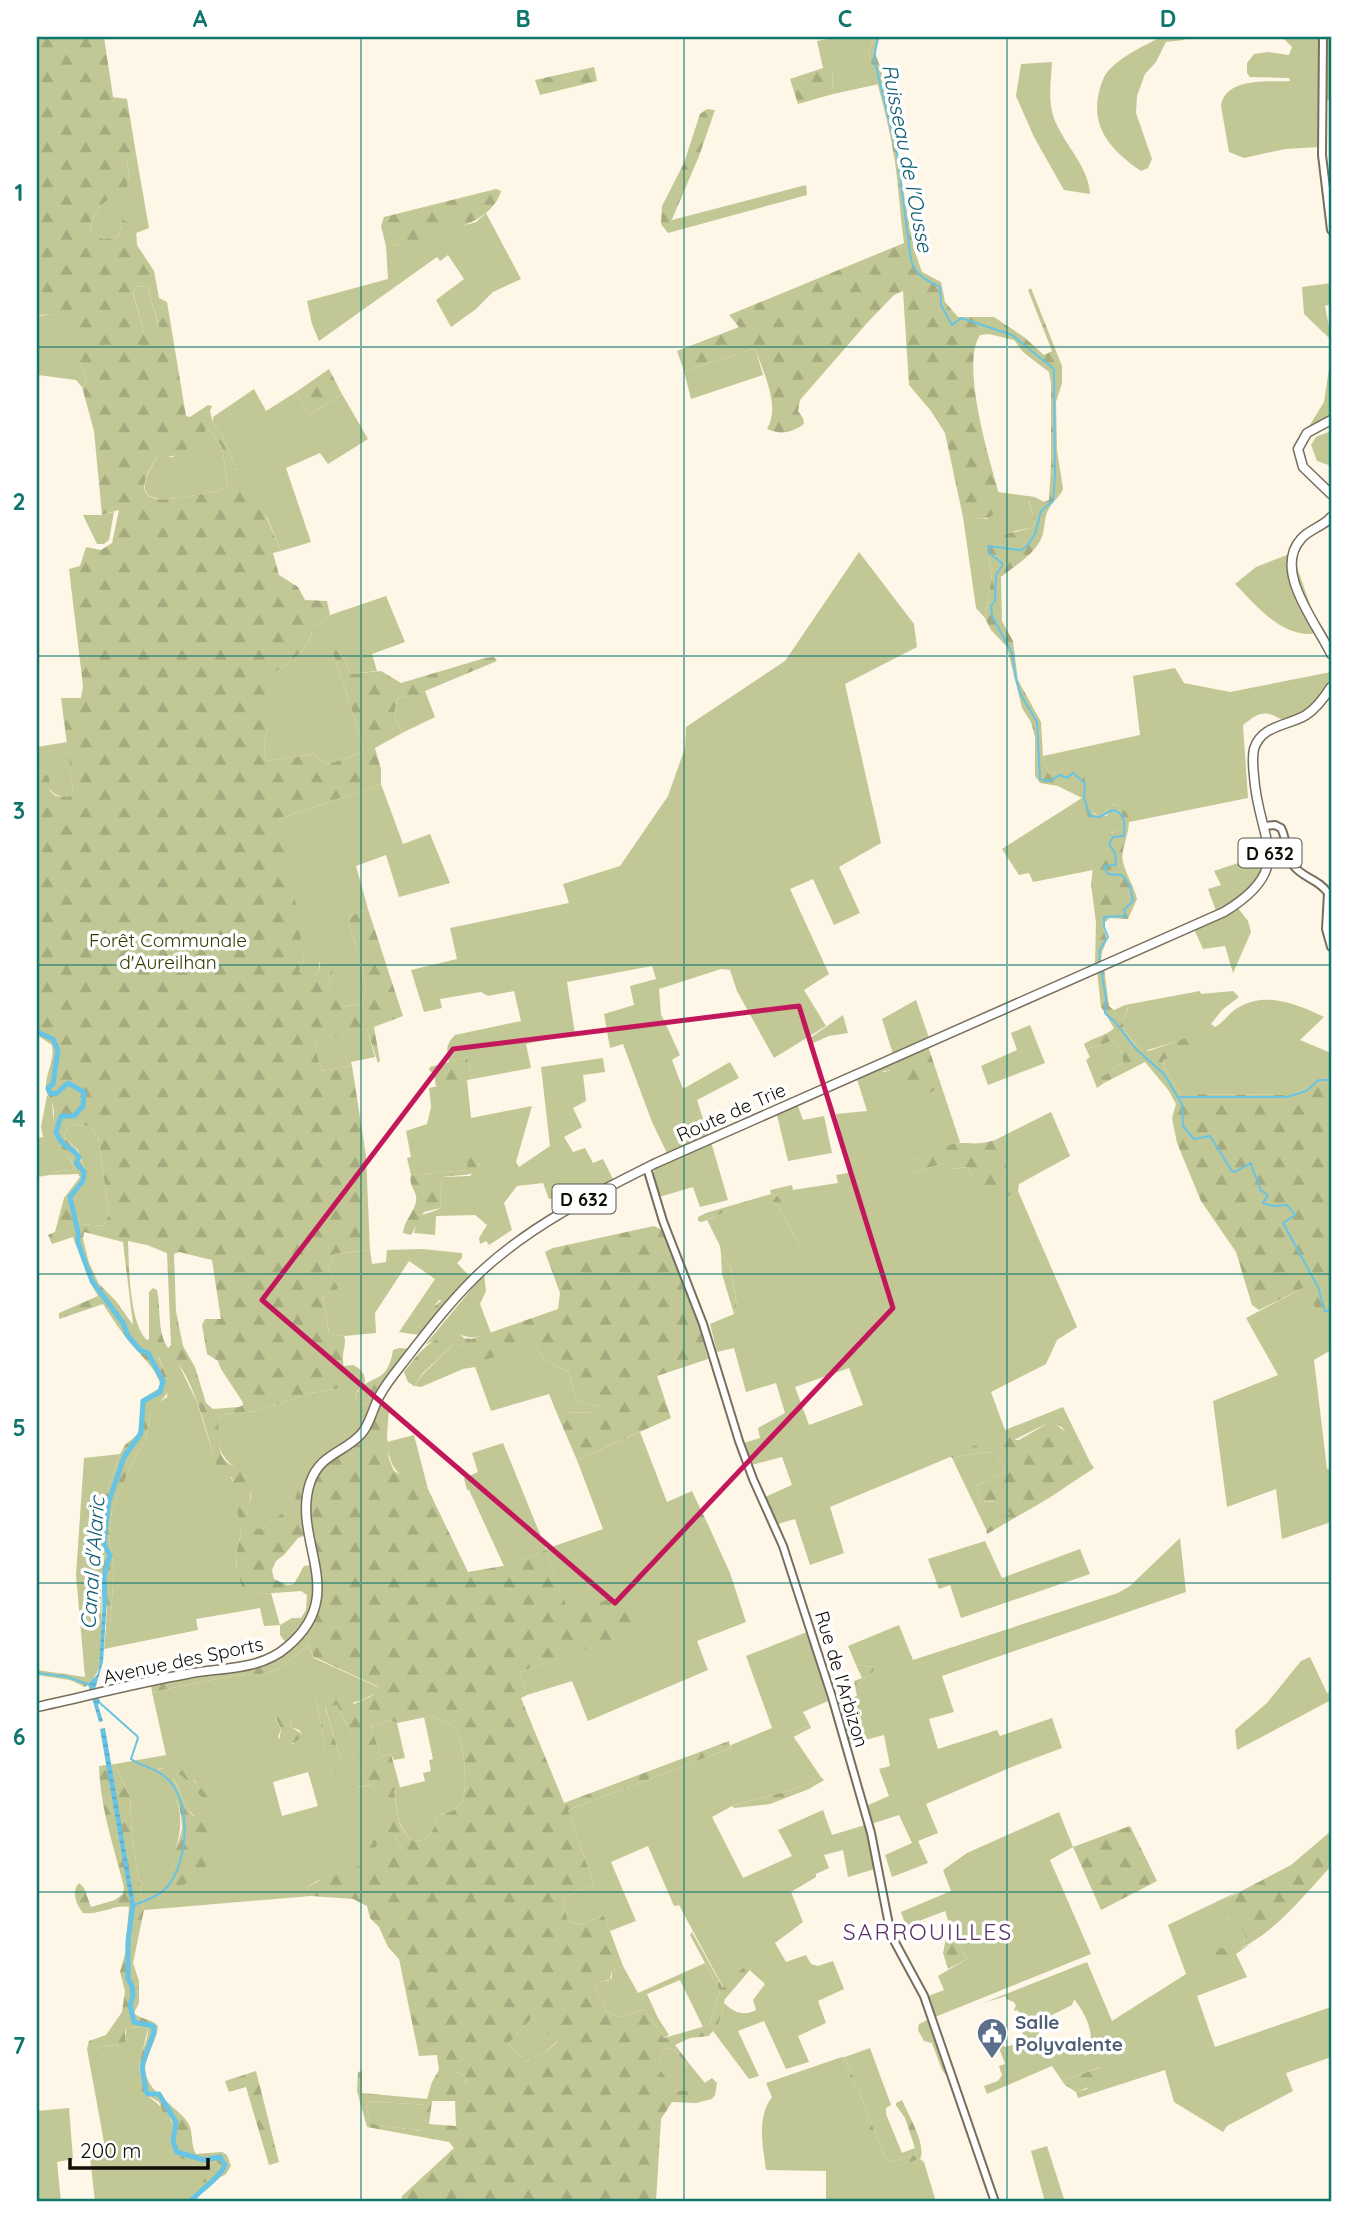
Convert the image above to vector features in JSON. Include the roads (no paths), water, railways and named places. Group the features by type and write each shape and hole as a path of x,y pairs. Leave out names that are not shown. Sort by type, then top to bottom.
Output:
{"main road":[{"path":"1331,420 1307,433 1298,449 1303,467 1331,494"},
{"path":"1331,517 1301,539 1296,546 1292,563 1301,600 1331,654"},
{"name":"D 632","path":"1265,826 1255,798 1254,748 1267,731 1293,722 1311,711 1331,687"},
{"name":"Route de Trie","path":"384,1389 467,1287 501,1255 580,1201 647,1168 1224,912 1242,901 1261,880 1268,867 1270,854 1265,826"},
{"name":"Avenue des Sports","path":"37,1707 190,1673 251,1665 278,1655 297,1639 312,1614 318,1588 318,1572 306,1513 306,1498 312,1477 330,1455 363,1432 384,1389"}],"street":[{"path":"1323,37 1322,155 1331,230"},
{"path":"1265,826 1275,825 1280,828 1292,863 1302,873 1319,882 1328,893 1326,929 1331,947"},
{"name":"Rue de l'Arbizon","path":"647,1168 675,1254 703,1324 744,1454 783,1546 832,1698 871,1833 891,1935 924,1996 995,2202"}],"water":[{"path":"103,1598 107,1598 103,1662 95,1689 103,1721 99,1722 88,1684 99,1669"},
{"path":"105,1728 134,1908 131,1907 100,1729"}],"waterway":[{"name":"Ruisseau de l'Ousse","path":"878,37 874,58 897,153 913,265 922,277 940,287 941,305 952,325 961,318 1012,335 1054,369 1053,501 1041,511 1035,534 1027,546 1021,550 988,546 990,554 1002,563 996,575 995,601 991,606 992,616 1012,653 1021,695 1037,722 1040,779 1048,781 1060,775 1067,778 1073,773 1085,783 1084,798 1090,816 1099,817 1113,810 1121,814 1124,820 1124,836 1113,837 1109,844 1115,853 1116,865 1104,868 1108,874 1122,875 1130,886 1133,901 1124,910 1125,916 1104,917 1108,937 1100,949 1099,964"},
{"name":"Ruisseau de l'Ousse","path":"1101,969 1106,999 1105,1013 1137,1050 1164,1074 1182,1104 1183,1126 1194,1139 1210,1136 1232,1171 1251,1163 1260,1190 1268,1195 1263,1203 1273,1206 1287,1205 1295,1215 1283,1223 1318,1287 1325,1311 1331,1311"},
{"name":"Canal d'Alaric","path":"37,1032 53,1039 58,1050 53,1084 48,1088 50,1093 56,1094 68,1083 84,1092 83,1106 74,1116 61,1116 56,1132 61,1141 79,1157 76,1163 84,1172 83,1181 70,1197 78,1243 92,1281 123,1323 128,1336 140,1350 148,1353 163,1381 160,1392 143,1401 141,1433 124,1457 109,1501 104,1539 110,1555 104,1576 105,1604"},
{"path":"1180,1097 1287,1097 1306,1091 1319,1080 1331,1080"},
{"path":"37,1673 68,1677 90,1685"},
{"path":"100,1703 137,1736 131,1759 164,1776 180,1799 183,1814 183,1846 174,1876 160,1893 134,1905"},
{"name":"Canal d'Alaric","path":"133,1904 128,1941 128,1979 133,1996 130,2005 134,2022 153,2026 154,2032 142,2066 146,2091 148,2094 159,2094 176,2122 173,2142 177,2152 204,2160 220,2157 225,2165 190,2202"}],"place":[{"name":"Salle Polyvalente","path":"992,2060"}],"district":[{"name":"SARROUILLES","path":"928,1931"}],"park label":[{"name":"Forêt Communale d'Aureilhan","path":"168,951"}]}
